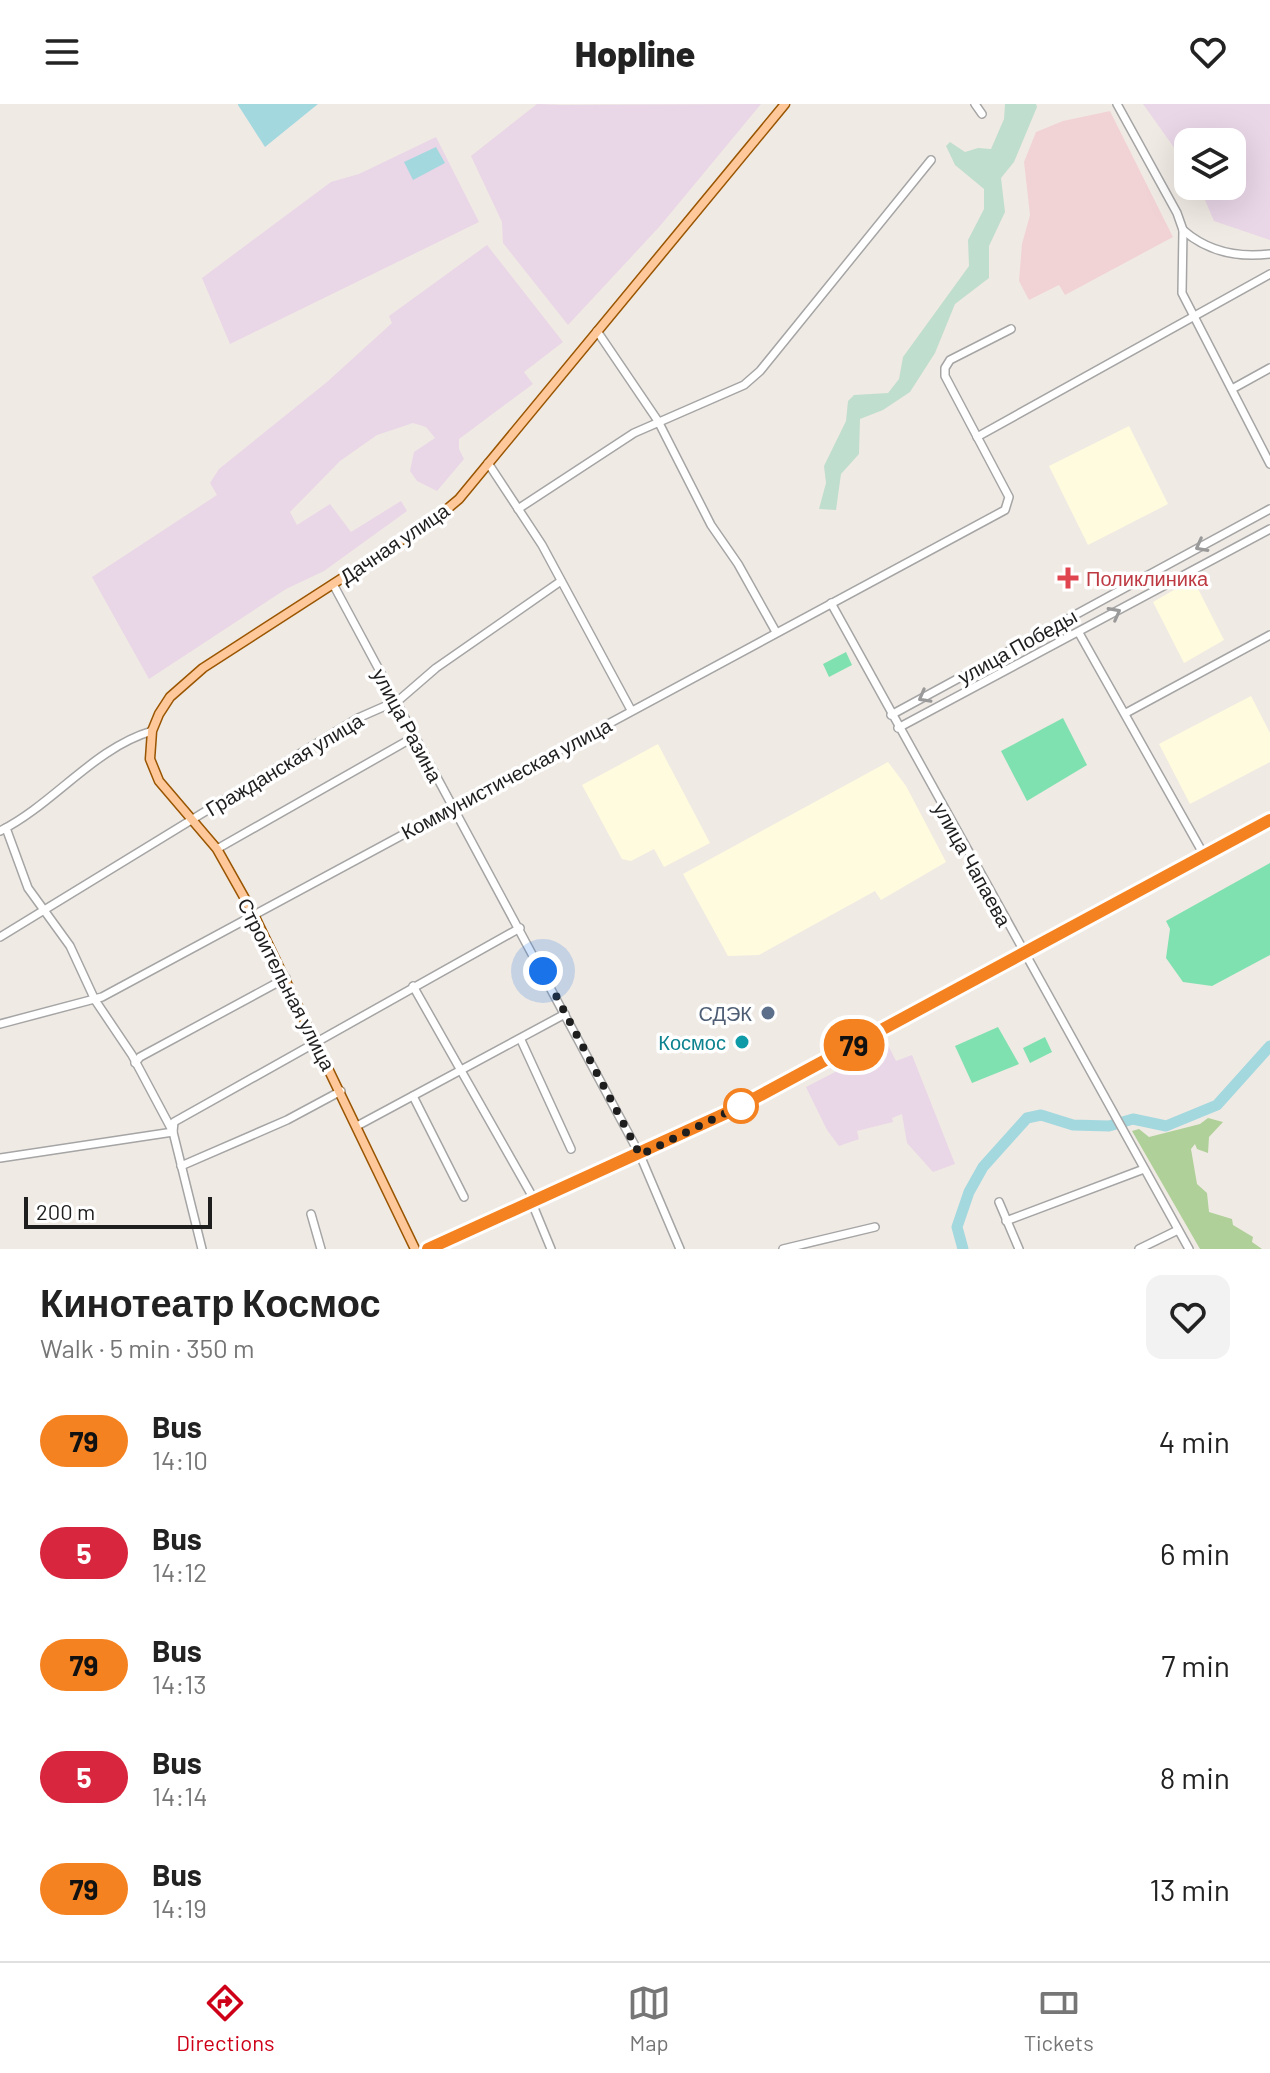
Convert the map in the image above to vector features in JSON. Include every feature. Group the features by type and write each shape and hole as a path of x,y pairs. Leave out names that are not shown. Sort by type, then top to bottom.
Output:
{"main road":[{"name":"Дачная улица","path":"152,731 170,697 203,668 440,515 488,463 785,104"},
{"name":"Строительная улица","path":"152,731 150,759 159,781 217,849 253,913 415,1249"}],"street":[{"path":"975,104 982,114"},
{"path":"1117,104 1166,188 1183,230 1180,279 1193,315 1270,464"},
{"path":"518,509 658,421 744,385 760,371 931,160"},
{"path":"1183,230 1200,245 1216,251 1270,254"},
{"path":"1011,329 950,360 945,368 945,376 977,437 1270,274"},
{"path":"597,331 658,421 711,525 738,564 776,632"},
{"path":"1232,389 1270,368"},
{"name":"Коммунистическая улица","path":"0,1024 95,1000 1005,510 1009,497 977,437"},
{"path":"488,463 561,581 631,710"},
{"name":"улица Победы","path":"891,715 1270,509"},
{"name":"улица Победы","path":"898,728 1270,529"},
{"name":"Гражданская улица","path":"0,937 358,718 394,701 561,581"},
{"name":"улица Разина","path":"333,584 640,1155 679,1246"},
{"name":"улица Чапаева","path":"831,603 1023,955 1189,1249"},
{"path":"1079,633 1204,855"},
{"path":"1126,713 1270,635"},
{"path":"152,731 127,738 25,819 3,830 43,912 49,915 70,946 95,1000 173,1132 202,1249"},
{"path":"217,849 414,737"},
{"path":"428,1249 733,1110 1270,820"},
{"path":"173,1132 174,1122 520,928"},
{"path":"135,1063 140,1057 286,978"},
{"path":"413,986 534,1202 551,1249"},
{"path":"357,1126 565,1014"},
{"path":"521,1040 571,1149"},
{"path":"181,1166 287,1120 341,1091"},
{"path":"413,1096 464,1197"},
{"path":"0,1158 173,1132"},
{"path":"1006,1221 1144,1169"},
{"path":"999,1202 1019,1249"},
{"path":"311,1214 321,1249"},
{"path":"783,1249 875,1227"},
{"path":"1139,1249 1178,1230"},
{"path":"667,1249 679,1246"}],"shaded area":[{"path":"537,104 761,104 660,226 568,325 503,243 502,222 471,156"},
{"path":"1143,104 1270,104 1270,240 1214,221 1205,200 1246,200 1246,128 1174,128 1174,147"},
{"path":"1110,111 1173,237 1065,295 1059,285 1029,300 1019,281 1022,244 1030,215 1024,162 1036,132 1063,121"},
{"path":"436,137 479,222 230,344 202,278 331,182 359,174"},
{"path":"487,245 563,342 524,372 533,384 459,439 459,449 464,459 437,491 417,481 410,471 414,452 435,438 426,427 413,423 377,435 340,461 290,512 297,525 330,504 351,532 401,501 407,511 324,571 286,589 149,679 92,577 217,495 210,483 219,469 327,382 392,323 389,316"},
{"path":"1129,426 1168,504 1088,545 1049,466"},
{"path":"1193,579 1224,640 1184,663 1153,602"},
{"path":"1251,696 1270,733 1270,762 1190,804 1159,744"},
{"path":"658,744 710,843 664,867 654,849 631,861 622,859 582,785"},
{"path":"888,762 906,786 946,862 881,900 875,891 759,955 728,956 683,874"},
{"path":"888,1045 896,1061 912,1055 955,1164 933,1172 907,1143 902,1114 892,1118 893,1122 857,1131 859,1139 839,1146 827,1130 806,1087"}],"green space":[{"path":"1005,104 1036,104 1037,107 1014,162 1001,178 1005,212 989,246 989,278 955,304 935,353 910,392 883,410 860,419 859,454 841,474 836,510 819,509 826,483 824,466 846,421 848,401 854,395 888,393 899,379 903,357 969,266 968,240 984,209 984,189 955,165 946,146 950,142 965,152 978,148 991,149 1004,119"},
{"path":"846,652 852,665 829,677 823,664"},
{"path":"1063,718 1087,765 1027,801 1001,751"},
{"path":"1270,863 1270,955 1212,986 1183,982 1166,958 1170,929 1166,921"},
{"path":"998,1027 1019,1064 972,1083 955,1046"},
{"path":"1045,1037 1052,1052 1030,1063 1023,1048"},
{"path":"1208,1118 1223,1122 1209,1137 1208,1153 1197,1149 1195,1144 1191,1149 1197,1184 1207,1193 1209,1212 1232,1219 1233,1225 1253,1237 1252,1242 1262,1249 1200,1249 1132,1131 1139,1129 1149,1137 1200,1124"}],"water":[{"path":"238,104 318,104 265,147 238,105"},
{"path":"436,147 445,163 413,180 404,162"}],"waterway":[{"path":"963,1249 957,1227 969,1192 983,1167 1027,1118 1041,1115 1073,1125 1109,1126 1133,1119 1166,1126 1217,1105 1270,1046"}],"bus line":[{"name":"79","path":"428,1249 733,1110 1270,820"}],"place":[{"name":"Поликлиника","path":"1068,578"},
{"name":"СДЭК","path":"768,1013"},
{"name":"Космос","path":"742,1042"}],"route":[{"path":"543,971 640,1155 744,1104 741,1106"}]}
